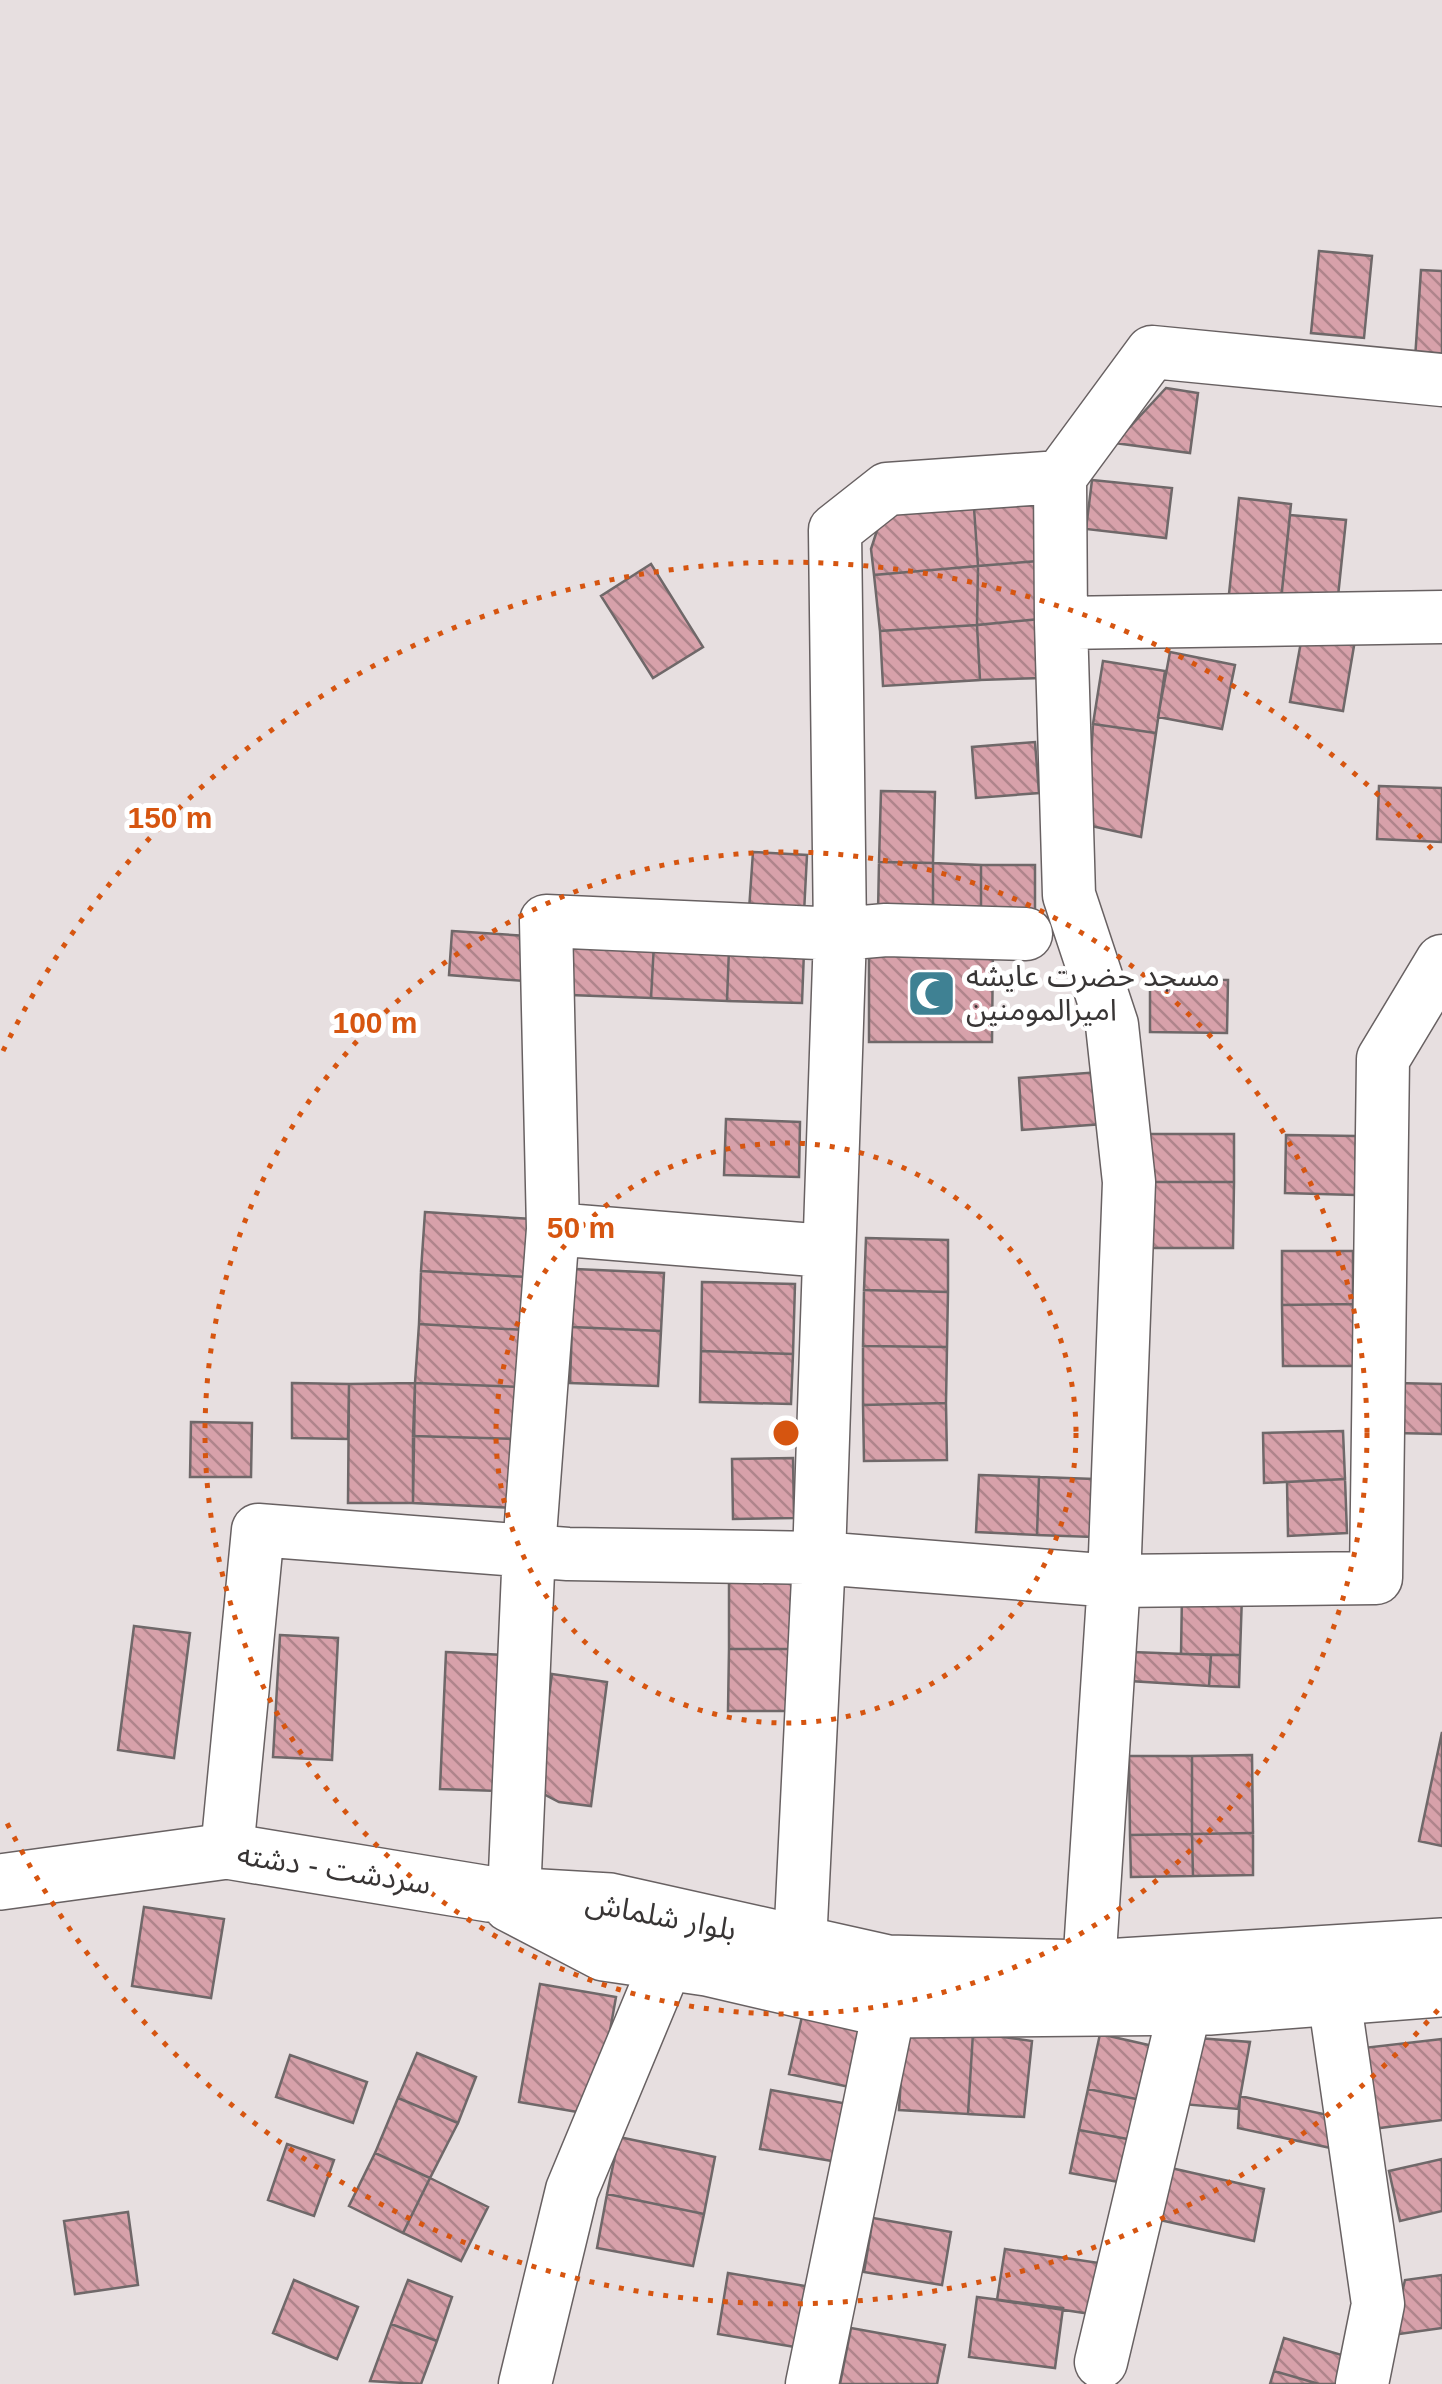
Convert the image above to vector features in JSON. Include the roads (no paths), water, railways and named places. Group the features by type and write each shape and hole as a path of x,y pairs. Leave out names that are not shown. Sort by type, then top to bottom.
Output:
{"main road":[{"name":"سردشت - دشته","path":"0,1882 227,1850 502,1895"},
{"name":"بلوار شلماش","path":"502,1895 610,1902 890,2010 1185,2008 1442,1989"},
{"name":"بلوار شلماش","path":"729,1951 888,1963 1090,1968 1442,1946"}],"street":[{"path":"1090,1968 1114,1581 1129,1182 1112,1025 1068,895 1060,478 1152,352 1442,380"},
{"path":"525,2384 572,2190 729,1951 819,1558 826,1251 840,934 836,530 888,489 1060,478"},
{"path":"1060,624 1442,617"},
{"path":"502,1895 553,1229 546,921 840,934 886,930 1026,934"},
{"path":"227,1850 258,1530 568,1554 819,1558 1114,1581 1376,1578 1383,1059 1442,960"},
{"path":"553,1229 826,1251"},
{"path":"1334,1998 1378,2304 1362,2384"},
{"path":"1101,2362 1185,2008"},
{"path":"812,2384 890,2010"}],"place":[{"name":"مسجد حضرت عایشه امیرالمومنین","path":"931,993"}]}
